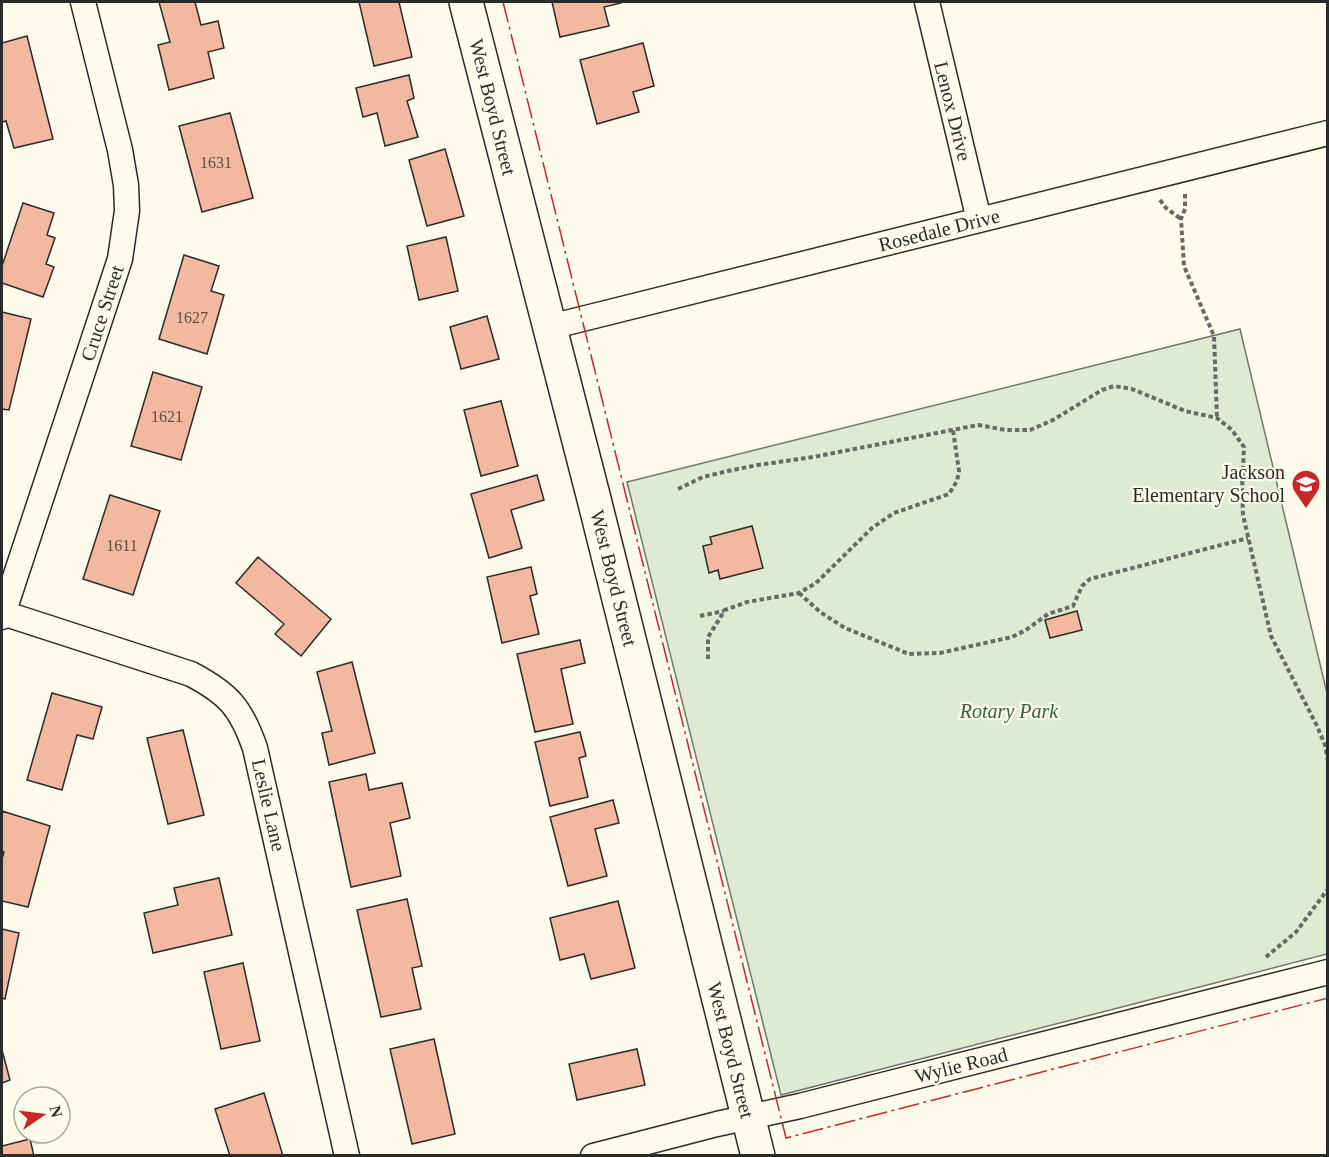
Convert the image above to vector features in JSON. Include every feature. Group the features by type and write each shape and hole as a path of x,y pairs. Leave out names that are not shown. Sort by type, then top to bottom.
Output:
{"street":[{"name":"Cruce Street","path":"2,615 120,259 127,211 120,150 83,2"},
{"name":"West Boyd Street","path":"466,2 758,1155"},
{"name":"Lenox Drive","path":"927,2 979,220"},
{"name":"Rosedale Drive","path":"550,327 1328,133"},
{"name":"Leslie Lane","path":"2,615 191,674 209,683 228,697 239,711 255,748 346,1155"},
{"name":"Wylie Road","path":"593,1155 800,1106 1328,972"}],"path":[{"path":"1182,170 1185,209 1180,219 1184,266 1214,336 1216,418"},
{"path":"678,489 703,477 728,471 813,458 978,425 1006,430 1030,430 1053,420 1102,390 1114,386 1132,389 1185,411 1216,418 1232,430 1244,447 1243,515 1271,636 1317,726 1325,745 1328,761"},
{"path":"700,616 747,602 799,593 816,583 872,528 894,513 949,494 957,481 959,471 952,430"},
{"path":"799,593 820,612 845,628 909,654 940,653 1012,637 1048,614 1073,606 1082,586 1090,579 1248,538"},
{"path":"708,659 708,637 725,610"},
{"path":"1266,957 1296,932 1328,889"}],"green space":[{"name":"Rotary Park","path":"1240,329 1327,693 1327,954 781,1095 627,482"}],"building":[{"path":"159,2 195,2 201,25 218,21 224,48 208,52 214,78 169,90 158,45 170,42"},
{"path":"359,2 399,2 412,57 374,66"},
{"path":"552,2 621,3 604,7 609,26 560,37"},
{"path":"27,36 53,139 14,148 6,121 2,122 2,43"},
{"path":"643,43 654,86 633,92 639,112 597,124 580,60"},
{"path":"409,75 414,98 407,101 418,137 385,146 377,113 363,117 356,88"},
{"path":"230,113 253,198 202,212 179,126"},
{"path":"445,149 464,216 427,226 409,160"},
{"path":"23,203 54,213 47,235 55,238 46,264 54,267 43,297 2,283 2,266"},
{"path":"446,237 458,291 419,300 407,246"},
{"path":"184,255 219,266 211,291 224,295 207,354 159,339"},
{"path":"2,312 31,319 9,410 2,409"},
{"path":"487,316 499,359 461,369 450,327"},
{"path":"153,372 202,387 181,460 131,446"},
{"path":"501,401 518,466 481,476 464,410"},
{"path":"537,475 544,500 511,510 522,548 489,558 471,494"},
{"path":"110,495 160,511 133,595 83,579"},
{"path":"752,526 763,568 720,579 718,570 709,573 703,546 712,544 710,537"},
{"path":"258,557 331,619 301,656 275,634 284,624 236,583"},
{"path":"531,567 537,594 530,596 539,634 502,643 487,577"},
{"path":"1077,611 1082,630 1050,638 1045,620"},
{"path":"580,640 585,663 561,669 573,724 535,732 517,654"},
{"path":"352,662 375,753 329,765 322,733 332,731 317,672"},
{"path":"52,693 102,707 93,739 77,735 62,790 27,780"},
{"path":"183,730 204,815 168,824 147,738"},
{"path":"580,732 586,756 579,758 588,797 550,806 535,742"},
{"path":"366,774 369,790 402,783 410,818 390,823 401,876 351,887 329,782"},
{"path":"613,800 619,823 595,829 607,876 568,886 550,817"},
{"path":"2,811 50,826 28,907 2,901 4,852 2,851"},
{"path":"219,878 232,935 153,953 144,913 178,905 174,888"},
{"path":"407,899 422,966 412,968 421,1009 381,1017 357,910"},
{"path":"618,901 635,968 591,979 584,954 560,960 550,918"},
{"path":"2,929 19,933 5,999 2,998"},
{"path":"243,963 260,1041 221,1049 204,972"},
{"path":"434,1039 455,1134 412,1144 390,1049"},
{"path":"637,1049 645,1085 577,1100 569,1064"},
{"path":"2,1050 10,1080 2,1083"},
{"path":"264,1093 283,1156 230,1156 215,1109"},
{"path":"12,1144 31,1145 34,1156 2,1156 2,1146"}],"power":[{"path":"503,2 786,1138 1328,998"}],"place":[{"name":"Jackson Elementary School","path":"1306,510"}]}
